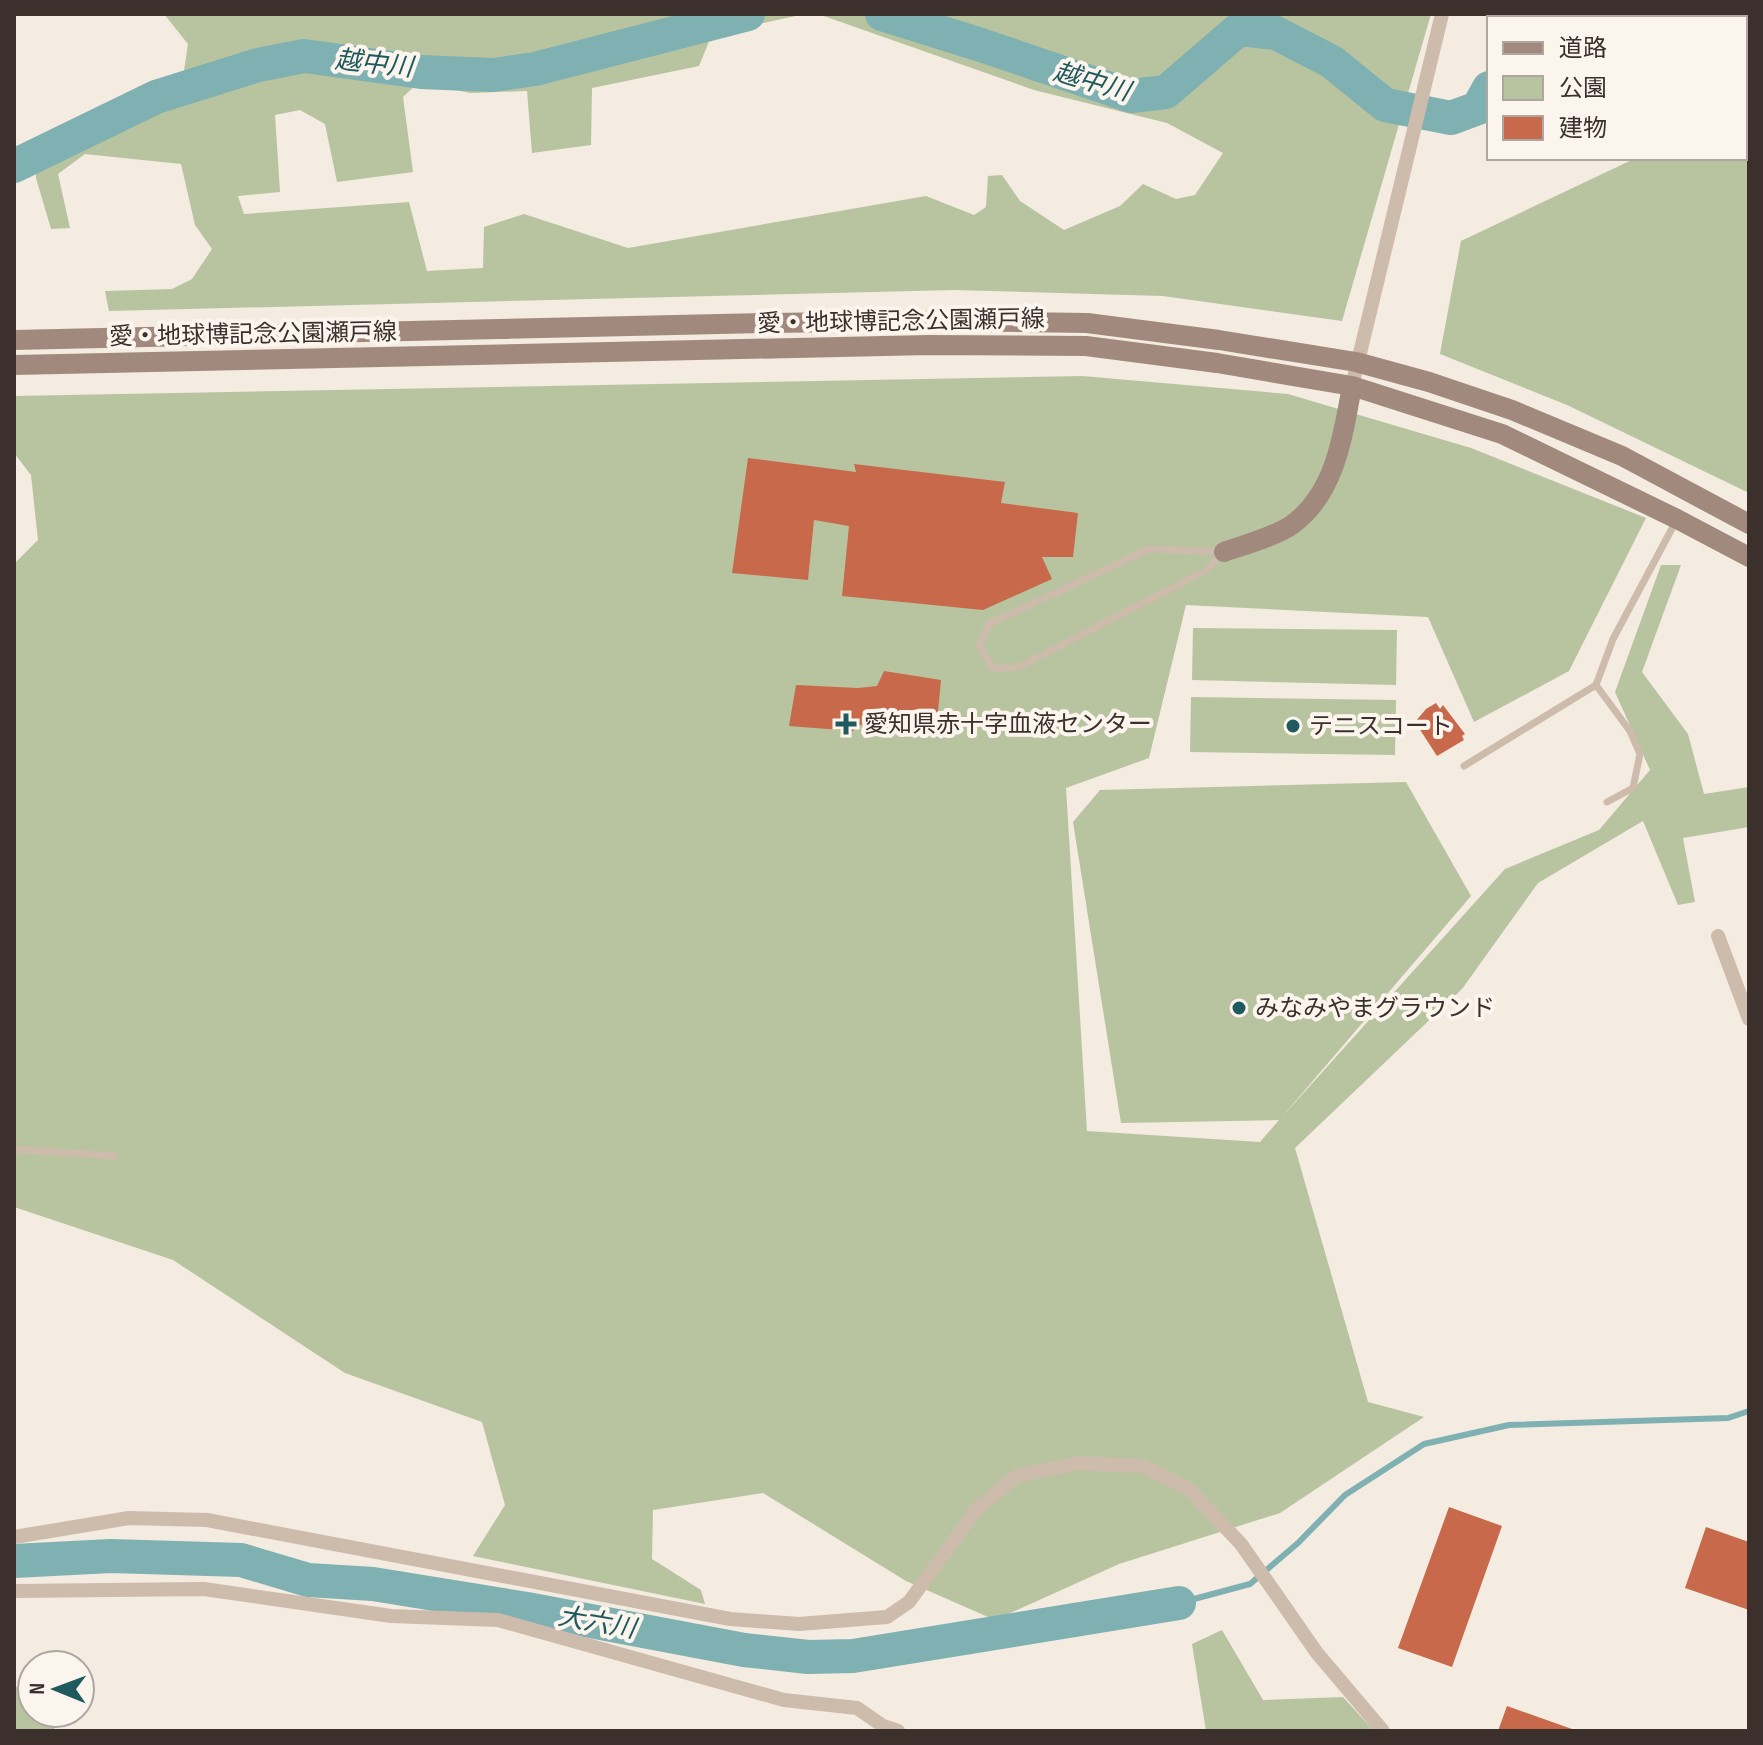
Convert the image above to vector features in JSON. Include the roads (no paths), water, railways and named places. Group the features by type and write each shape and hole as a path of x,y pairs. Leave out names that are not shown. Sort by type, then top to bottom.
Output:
{"main road":[{"name":"愛・地球博記念公園瀬戸線","path":"14,340 767,323 1087,323 1356,362 1512,410 1622,456 1749,524"},
{"name":"愛・地球博記念公園瀬戸線","path":"14,365 900,345 1086,346 1217,363 1352,386 1502,434 1749,557"},
{"path":"1224,552 1291,526 1319,499 1340,451 1352,386"}],"street":[{"path":"1352,386 1442,14"},
{"path":"1718,936 1749,1019"},
{"path":"14,1537 129,1518 207,1520 730,1619 799,1624 887,1617 909,1602 976,1510 1016,1476 1079,1463 1142,1466 1189,1489 1241,1544 1317,1653 1383,1731"},
{"path":"14,1591 204,1589 391,1616 498,1620 784,1700 857,1708 883,1726 898,1731"}],"lane":[{"path":"1464,766 1596,685 1613,639 1677,519"},
{"path":"1149,549 1224,552 1205,571 1019,667 994,669 979,647 989,624 1149,549"},
{"path":"1596,685 1630,731 1640,754 1633,788 1607,802"},
{"path":"14,1149 114,1156"}],"waterway":[{"name":"越中川","path":"14,166 156,97 258,65 304,56 421,72 493,75 535,69 748,14"},
{"name":"越中川","path":"882,14 1131,96 1166,92 1239,29 1276,33 1332,62 1385,105 1451,118 1478,108 1487,92"},
{"path":"1179,1603 1250,1584 1298,1543 1345,1495 1424,1444 1509,1425 1728,1418 1749,1411"},
{"name":"大六川","path":"14,1561 111,1556 241,1560 308,1580 373,1584 744,1650 808,1657 853,1656 1179,1603"}],"place":[{"name":"愛知県赤十字血液センター","path":"846,724"},
{"name":"テニスコート","path":"1293,726"},
{"name":"みなみやまグラウンド","path":"1239,1008"}]}
